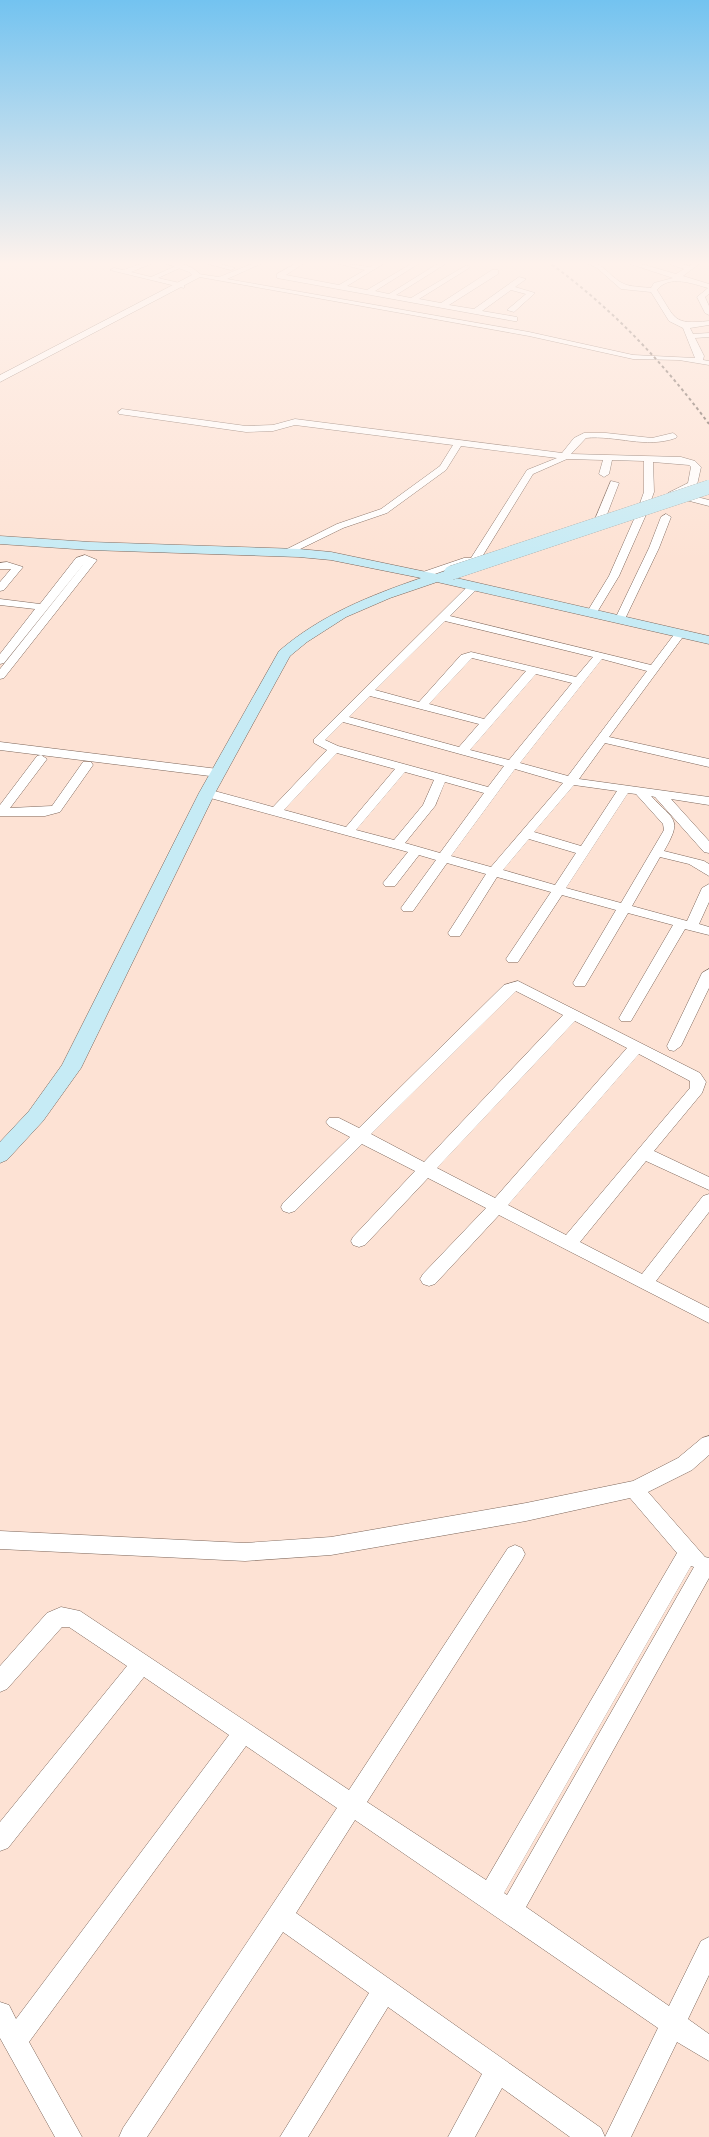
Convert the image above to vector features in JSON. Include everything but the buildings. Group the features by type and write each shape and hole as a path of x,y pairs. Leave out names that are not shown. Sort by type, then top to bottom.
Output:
{"main road":[{"path":"0,1155 36,1116 71,1068 213,783 276,666 297,641 349,610 438,575 709,486"},
{"path":"0,540 81,546 288,552 331,556 438,575 474,586 709,640"}],"street":[{"path":"0,379 36,361"},
{"path":"122,412 229,428 273,428 295,422 565,456 682,460 695,465 691,486 672,494 476,558 438,575"},
{"path":"476,558 530,472 565,456 582,436 658,441 673,436"},
{"path":"288,552 340,526 384,511 443,468 459,442"},
{"path":"604,474 608,458"},
{"path":"592,612 614,576 645,503 648,492 648,460"},
{"path":"601,517 614,483"},
{"path":"672,494 709,503"},
{"path":"620,619 654,548 666,517"},
{"path":"0,661 80,560 86,558 92,560 0,676"},
{"path":"0,566 7,564 18,567 0,588"},
{"path":"474,586 319,738 319,743 334,749 491,792"},
{"path":"0,602 42,607"},
{"path":"443,618 654,669"},
{"path":"455,933 494,872 571,781 680,634"},
{"path":"408,908 511,765 600,655"},
{"path":"421,706 467,656 475,656 579,681"},
{"path":"462,751 533,670"},
{"path":"368,692 487,723"},
{"path":"341,718 571,781 661,796 709,801"},
{"path":"602,739 690,760 709,762"},
{"path":"0,746 213,783 276,812 709,931"},
{"path":"276,812 334,749"},
{"path":"0,753 213,783"},
{"path":"1,812 41,759"},
{"path":"1,812 45,812 56,809 87,765"},
{"path":"349,831 402,768"},
{"path":"397,845 429,806 440,778"},
{"path":"513,959 624,790"},
{"path":"580,984 658,853 670,826 641,793"},
{"path":"661,796 709,849"},
{"path":"526,834 583,851"},
{"path":"390,882 417,850"},
{"path":"658,853 696,862 705,866 709,872"},
{"path":"626,1018 709,888"},
{"path":"674,1046 709,973"},
{"path":"289,1207 509,988 518,986 694,1077 698,1082 697,1089 569,1243"},
{"path":"359,1241 573,1014"},
{"path":"430,1279 497,1206 636,1047"},
{"path":"334,1122 709,1316"},
{"path":"643,1153 709,1184"},
{"path":"645,1283 709,1200"},
{"path":"0,1540 245,1552 332,1546 526,1512 634,1489 655,1481 685,1464 709,1444"},
{"path":"634,1489 701,1563"},
{"path":"132,2137 280,1916 515,1554"},
{"path":"489,1896 701,1563"},
{"path":"511,1911 701,1563"},
{"path":"0,1682 47,1628 61,1617 73,1618 489,1896 709,2049"},
{"path":"0,1840 141,1664"},
{"path":"14,2041 243,1733"},
{"path":"280,1916 592,2137"},
{"path":"618,2137 709,1949"},
{"path":"293,2137 385,1990"},
{"path":"0,2014 69,2137"},
{"path":"461,2137 498,2070"}],"railway":[{"path":"657,361 709,424"}]}
